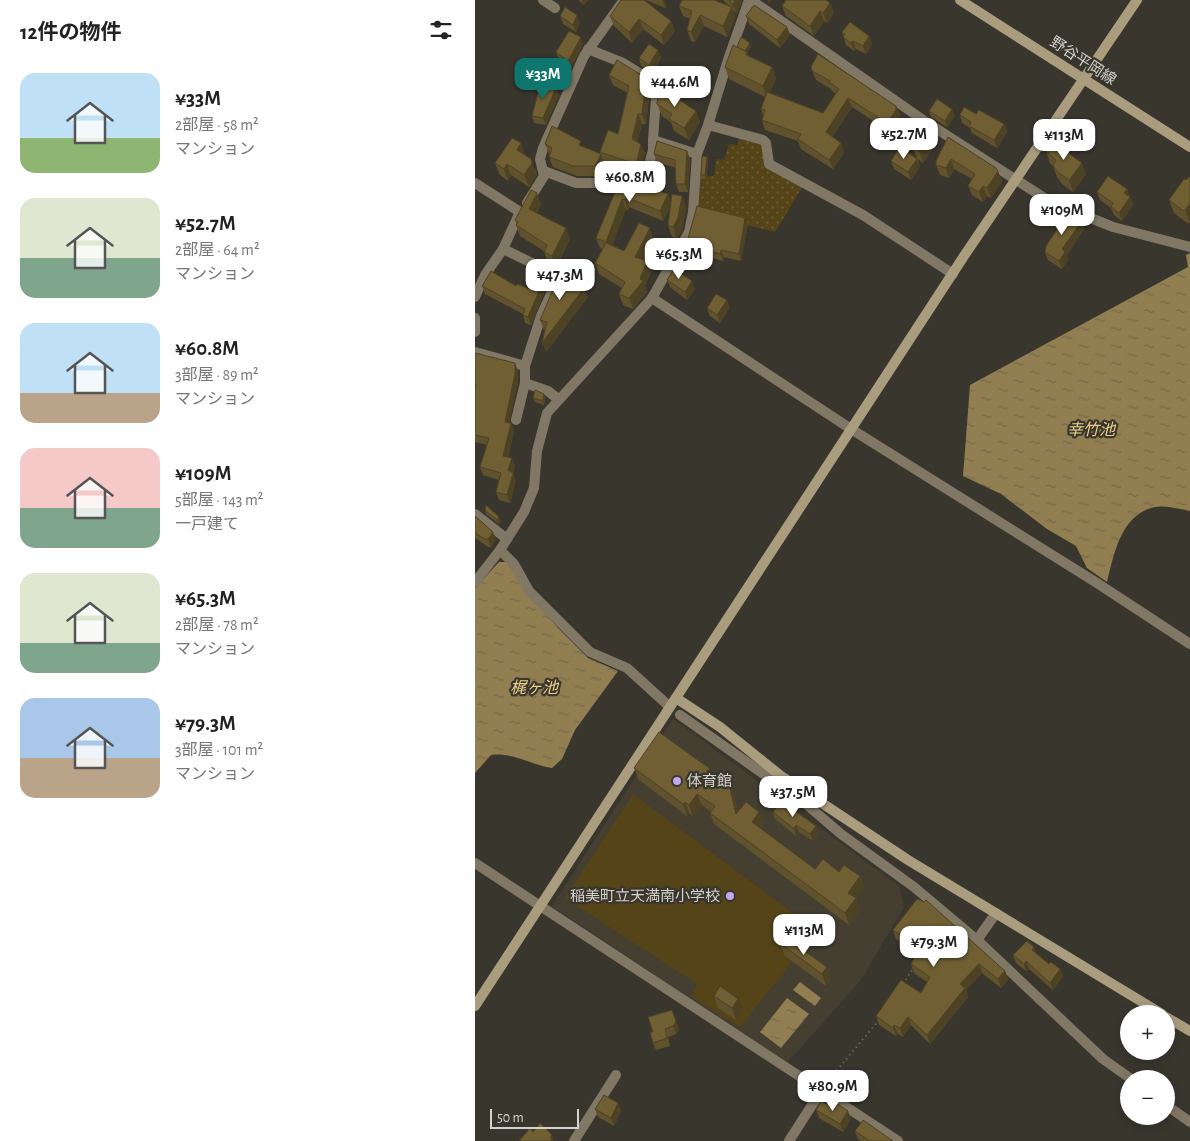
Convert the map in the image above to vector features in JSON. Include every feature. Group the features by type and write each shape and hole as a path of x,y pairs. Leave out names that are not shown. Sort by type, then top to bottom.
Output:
{"street":[{"path":"543,0 555,8"},
{"path":"475,297 485,275 503,250 520,212 544,176 540,160 543,148 588,49 624,0"},
{"path":"475,582 500,550 524,512 534,488 537,451 547,412 652,298 689,232 693,212 697,154 750,0 926,122 1049,201 1113,227 1190,247"},
{"name":"野谷平岡線","path":"960,0 1190,147"},
{"path":"475,1006 851,429 1083,78 1137,0"},
{"path":"544,171 576,183 625,183 643,187 653,150 657,84 623,63 588,49"},
{"path":"708,126 763,140 766,143 769,164 863,215 953,274"},
{"path":"653,140 697,154"},
{"path":"475,183 520,212"},
{"path":"503,250 559,276 541,316 525,366 525,383 516,420"},
{"path":"652,298 851,429 1097,583 1190,644"},
{"path":"475,318 475,332"},
{"path":"475,352 525,366"},
{"path":"525,383 547,391 558,399"},
{"path":"475,514 507,539"},
{"path":"500,550 514,564 529,591 590,652 627,668 673,702 719,727 797,786 908,860 1147,1005"},
{"path":"680,715 806,804 841,834 914,887 977,940 1103,1058 1120,1071"},
{"path":"475,863 898,1141"},
{"path":"977,940 996,913"},
{"path":"1175,1022 1190,1031"},
{"path":"574,1141 616,1075"},
{"path":"789,1141 821,1091"},
{"path":"1175,1111 1190,1122"}],"path":[{"path":"900,988 916,965"},
{"path":"821,1091 885,1012"}],"shaded area":[{"path":"739,134 766,143 769,164 805,183 775,232 693,212 695,177 714,176 716,159 724,160 729,144 738,145"},
{"name":"稲美町立天満南小学校","path":"672,720 675,720 899,886 904,907 861,980 787,1063 552,906"},
{"path":"633,794 809,925 810,939 740,1027 692,997 697,984 565,898"}],"water":[{"name":"幸竹池","path":"1190,253 1190,511 1173,507 1155,507 1143,511 1134,518 1127,526 1116,548 1107,582 1087,568 1076,546 1047,529 1001,494 963,476 970,385 1188,267 1186,255"},
{"name":"梶ヶ池","path":"499,562 507,562 524,589 558,628 588,658 618,671 575,730 562,759 552,768 506,755 491,755 475,773 475,588"},
{"path":"800,982 821,998 815,1006 793,990"},
{"path":"787,998 809,1014 781,1048 760,1032"}],"building":[{"path":"621,0 644,0 671,21 661,35 639,19 629,32 610,16"},
{"path":"682,0 714,0 732,7 723,26 700,15 691,32 687,30 692,11 679,6"},
{"path":"786,0 826,0 830,3 823,13 820,11 810,26 782,6"},
{"path":"754,5 787,27 777,40 746,16"},
{"path":"565,7 577,15 573,25 560,16"},
{"path":"850,22 869,36 863,46 853,41 851,43 843,37 845,34 842,32"},
{"path":"569,31 581,37 568,61 556,52"},
{"path":"741,37 750,43 745,51 737,47"},
{"path":"649,44 658,50 649,65 639,58"},
{"path":"733,45 747,52 746,55 772,67 763,86 725,67"},
{"path":"818,54 896,106 896,110 887,123 848,98 826,132 841,143 829,160 798,139 801,134 762,120 765,110 761,109 767,92 823,113 839,89 830,81 812,71 811,67"},
{"path":"617,60 646,78 642,114 638,114 632,139 641,144 635,169 625,167 627,161 600,152 608,130 618,134 629,86 609,75"},
{"path":"541,81 556,88 543,118 532,116"},
{"path":"659,86 696,111 684,128 669,119 672,114 657,104"},
{"path":"937,99 952,109 945,121 929,111"},
{"path":"964,107 976,114 979,110 1004,124 994,140 969,126 971,122 960,115"},
{"path":"927,122 935,127 919,151 912,147"},
{"path":"552,126 581,141 579,145 601,154 595,166 573,166 549,157 552,148 545,144"},
{"path":"910,130 919,135 912,146 904,140"},
{"path":"948,137 996,168 998,171 987,188 983,186 979,192 968,186 975,174 951,159 946,168 936,165 936,161"},
{"path":"512,138 521,143 517,150 531,159 532,163 524,175 507,164 504,169 495,163"},
{"path":"657,141 687,151 685,184 676,184 675,160 654,154"},
{"path":"1053,142 1082,163 1069,180 1053,166 1056,160 1046,151"},
{"path":"900,147 917,159 908,172 891,161"},
{"path":"702,156 707,157 705,175 701,175"},
{"path":"1108,176 1127,189 1124,193 1130,197 1119,213 1111,207 1113,203 1097,192"},
{"path":"1190,176 1190,204 1185,210 1182,210 1169,200 1184,179 1186,180"},
{"path":"620,180 668,194 660,211 626,197 625,200 622,199 606,242 596,238"},
{"path":"531,190 537,193 529,209 566,228 552,256 544,252 547,245 516,225 518,222 515,220"},
{"path":"672,194 682,196 678,218 673,227 668,225"},
{"path":"697,206 745,218 739,254 721,250 720,254 696,247 697,245 687,242"},
{"path":"1069,212 1082,221 1062,249 1065,252 1059,261 1045,252 1046,246"},
{"path":"639,223 650,228 635,257 647,261 640,279 643,281 629,298 619,294 625,282 595,263 606,243 624,251"},
{"path":"674,269 692,281 685,292 667,280"},
{"path":"544,270 547,272 528,317 523,315 525,309 482,286 491,271 516,286 517,284 535,291"},
{"path":"561,271 584,288 542,343 547,322 540,320"},
{"path":"716,294 727,300 717,315 707,308"},
{"path":"475,353 515,363 515,374 505,422 511,423 503,456 512,458 508,470 513,473 507,495 496,492 501,473 480,467 489,438 475,435"},
{"path":"535,390 544,394 543,401 533,398"},
{"path":"486,505 499,517 497,520 485,510"},
{"path":"475,516 493,532 488,539 475,533"},
{"path":"659,732 709,768 707,771 720,782 728,780 736,814 746,802 759,812 752,822 815,869 823,859 839,872 844,865 860,876 848,893 856,898 845,913 710,813 715,806 697,794 689,805 685,802 683,804 634,768"},
{"path":"781,801 816,826 810,834 796,825 794,829 773,812"},
{"path":"917,899 924,902 926,900 1005,971 998,979 979,964 960,984 965,988 927,1035 908,1017 900,1028 894,1025 893,1028 876,1016 901,980 921,993 930,977 911,964 919,948 893,930"},
{"path":"786,938 827,967 822,974 781,944"},
{"path":"1027,941 1034,947 1032,950 1049,964 1051,962 1060,969 1050,983 1026,961 1024,964 1013,955"},
{"path":"720,986 738,999 732,1008 714,996"},
{"path":"672,1010 676,1021 673,1026 665,1029 667,1038 653,1043 650,1032 653,1032 648,1017"},
{"path":"604,1095 618,1103 611,1118 595,1109"},
{"path":"821,1101 833,1107 836,1103 848,1111 840,1124 816,1110"},
{"path":"863,1120 893,1141 870,1141 855,1131"},
{"path":"540,1123 552,1135 550,1141 519,1141 530,1128 533,1132"}],"place":[{"name":"体育館","path":"677,781"},
{"name":"稲美町立天満南小学校","path":"730,896"}]}
